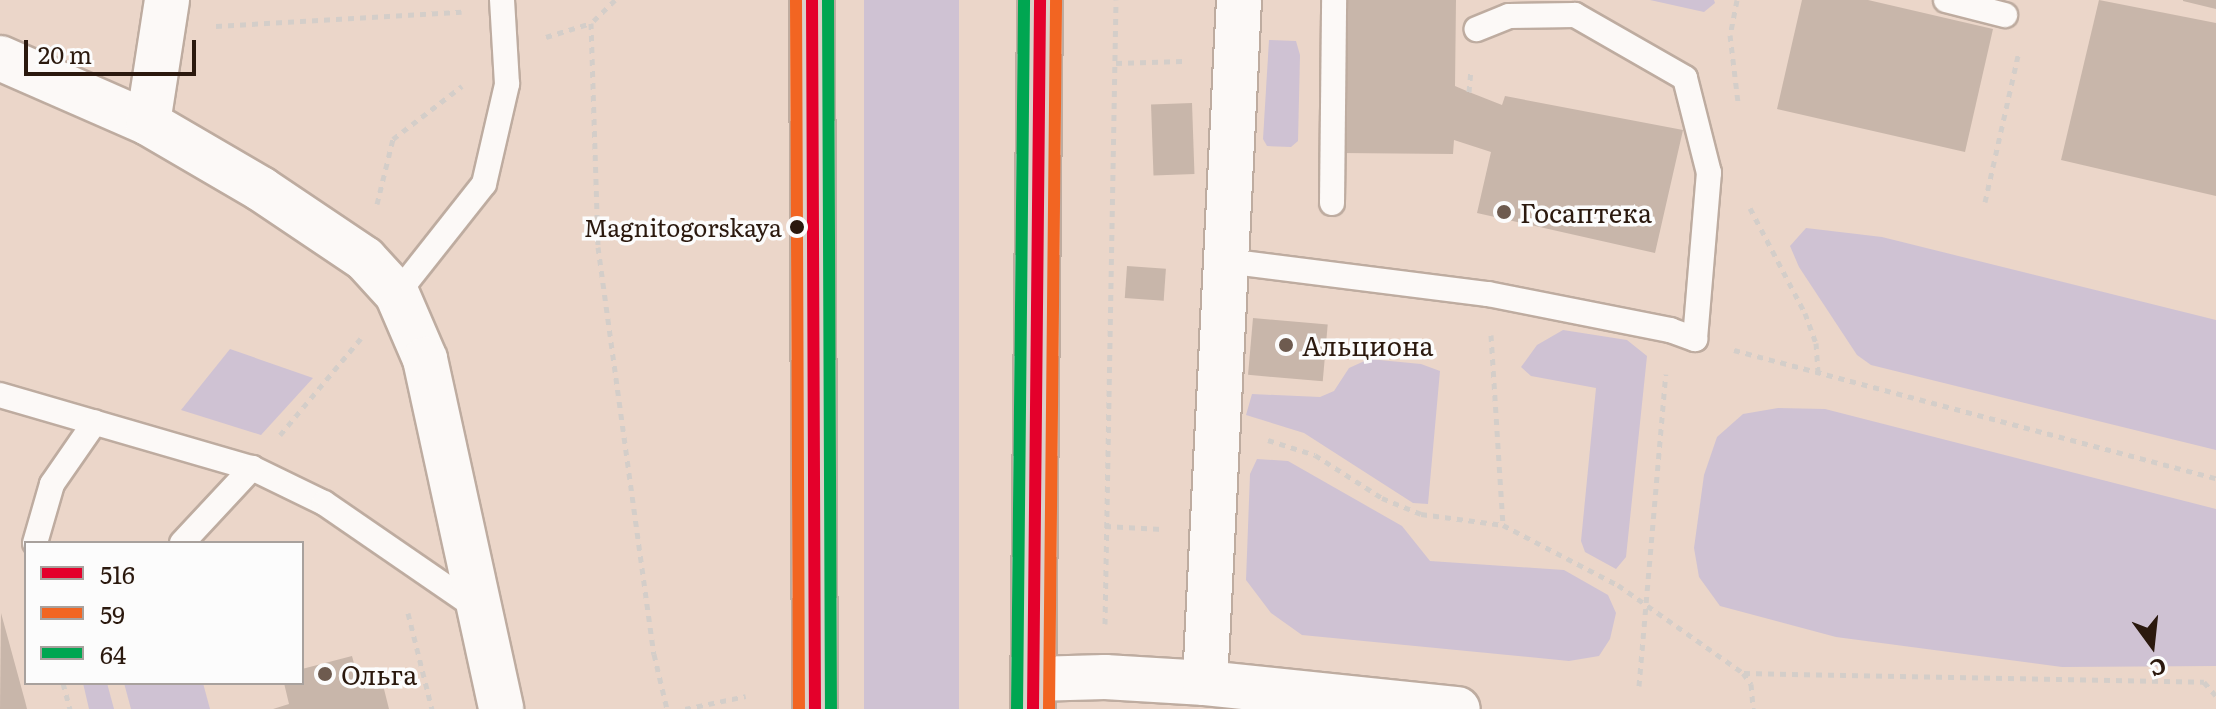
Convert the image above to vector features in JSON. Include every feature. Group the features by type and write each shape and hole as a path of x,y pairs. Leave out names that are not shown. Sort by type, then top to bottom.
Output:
{"highway":[{"path":"812,0 815,709"},
{"path":"1033,694 1040,0"}],"street":[{"path":"1223,693 1226,261 1239,0"},
{"path":"148,123 166,15"},
{"path":"0,58 148,123 365,259 397,294 425,359 501,709"},
{"path":"1033,694 1105,677 1223,693 1458,709"}],"lane":[{"path":"1332,203 1334,0"},
{"path":"1946,0 2005,15"},
{"path":"397,294 484,184 507,84 502,5"},
{"path":"1226,261 1488,294 1670,330 1695,339 1709,173 1685,78 1575,15 1509,16 1477,29"},
{"path":"0,395 252,468 324,503 477,608"},
{"path":"36,541 52,484 95,422"},
{"path":"184,541 252,468"}],"path":[{"path":"615,0 591,23 598,247 654,654 667,709"},
{"path":"1105,677 1108,279 1116,0"},
{"path":"1737,0 1730,35 1739,110"},
{"path":"166,15 502,5"},
{"path":"1985,202 2022,39 2016,16 2005,15"},
{"path":"1116,63 1236,59"},
{"path":"1469,92 1472,61"},
{"path":"375,216 393,139"},
{"path":"1751,212 1805,313 1816,343 1818,375"},
{"path":"252,468 397,294"},
{"path":"1488,294 1503,525"},
{"path":"1639,686 1670,330"},
{"path":"1695,339 1818,375 2216,478"},
{"path":"1260,438 1315,455 1382,498 1421,514 1503,525 1646,605 1743,673 1751,684 1753,709"},
{"path":"392,549 432,709"},
{"path":"1743,673 2204,682 2216,696"},
{"path":"64,685 70,709"},
{"path":"685,709 746,696"}],"shaded area":[{"path":"864,0 959,0 959,709 864,709"},
{"path":"1650,0 1714,0 1715,3 1704,12"},
{"path":"1269,40 1296,41 1300,55 1298,141 1291,147 1267,146 1263,139"},
{"path":"1806,228 1882,237 2216,320 2216,450 1871,365 1857,355 1799,267 1790,246"},
{"path":"1563,330 1627,340 1647,356 1626,557 1616,569 1585,552 1581,541 1596,388 1531,376 1521,367 1537,345"},
{"path":"230,349 313,378 261,435 181,410"},
{"path":"1369,359 1421,364 1440,371 1428,504 1413,503 1304,433 1246,415 1252,394 1320,397 1334,391 1349,368"},
{"path":"1778,408 1825,409 2216,509 2216,666 2062,667 1836,637 1720,606 1699,577 1694,548 1704,475 1717,437 1743,414"},
{"path":"1257,459 1288,461 1402,526 1430,561 1564,570 1608,595 1616,613 1610,639 1599,656 1569,661 1302,635 1271,613 1246,580 1250,474"},
{"path":"83,685 108,685 114,709 89,709"},
{"path":"125,685 204,685 210,709 131,709"}],"building":[{"path":"1343,0 1456,0 1455,86 1502,105 1505,96 1683,130 1655,253 1477,213 1491,152 1454,140 1453,154 1341,153"},
{"path":"1802,0 1868,0 1993,29 1965,152 1777,109"},
{"path":"2099,0 2216,23 2216,196 2061,160"},
{"path":"2216,0 2216,9 2183,1"},
{"path":"1192,103 1194,174 1154,175 1151,104"},
{"path":"1127,266 1166,269 1164,301 1125,298"},
{"path":"1253,318 1328,325 1323,381 1248,375"},
{"path":"1,613 25,701 27,709 0,709"},
{"path":"352,656 360,686 382,681 389,709 273,709 289,704 284,685 304,685 304,668"}],"transit line":[{"name":"59","path":"796,0 799,709"},
{"name":"516","path":"812,0 815,709"},
{"name":"64","path":"828,0 831,709"},
{"name":"64","path":"1017,709 1024,0"},
{"name":"516","path":"1033,709 1040,0"},
{"name":"59","path":"1049,709 1056,0"}],"place":[{"name":"Госаптека","path":"1504,212"},
{"name":"Magnitogorskaya","path":"797,227"},
{"name":"Альциона","path":"1286,345"},
{"name":"Ольга","path":"325,674"}]}
